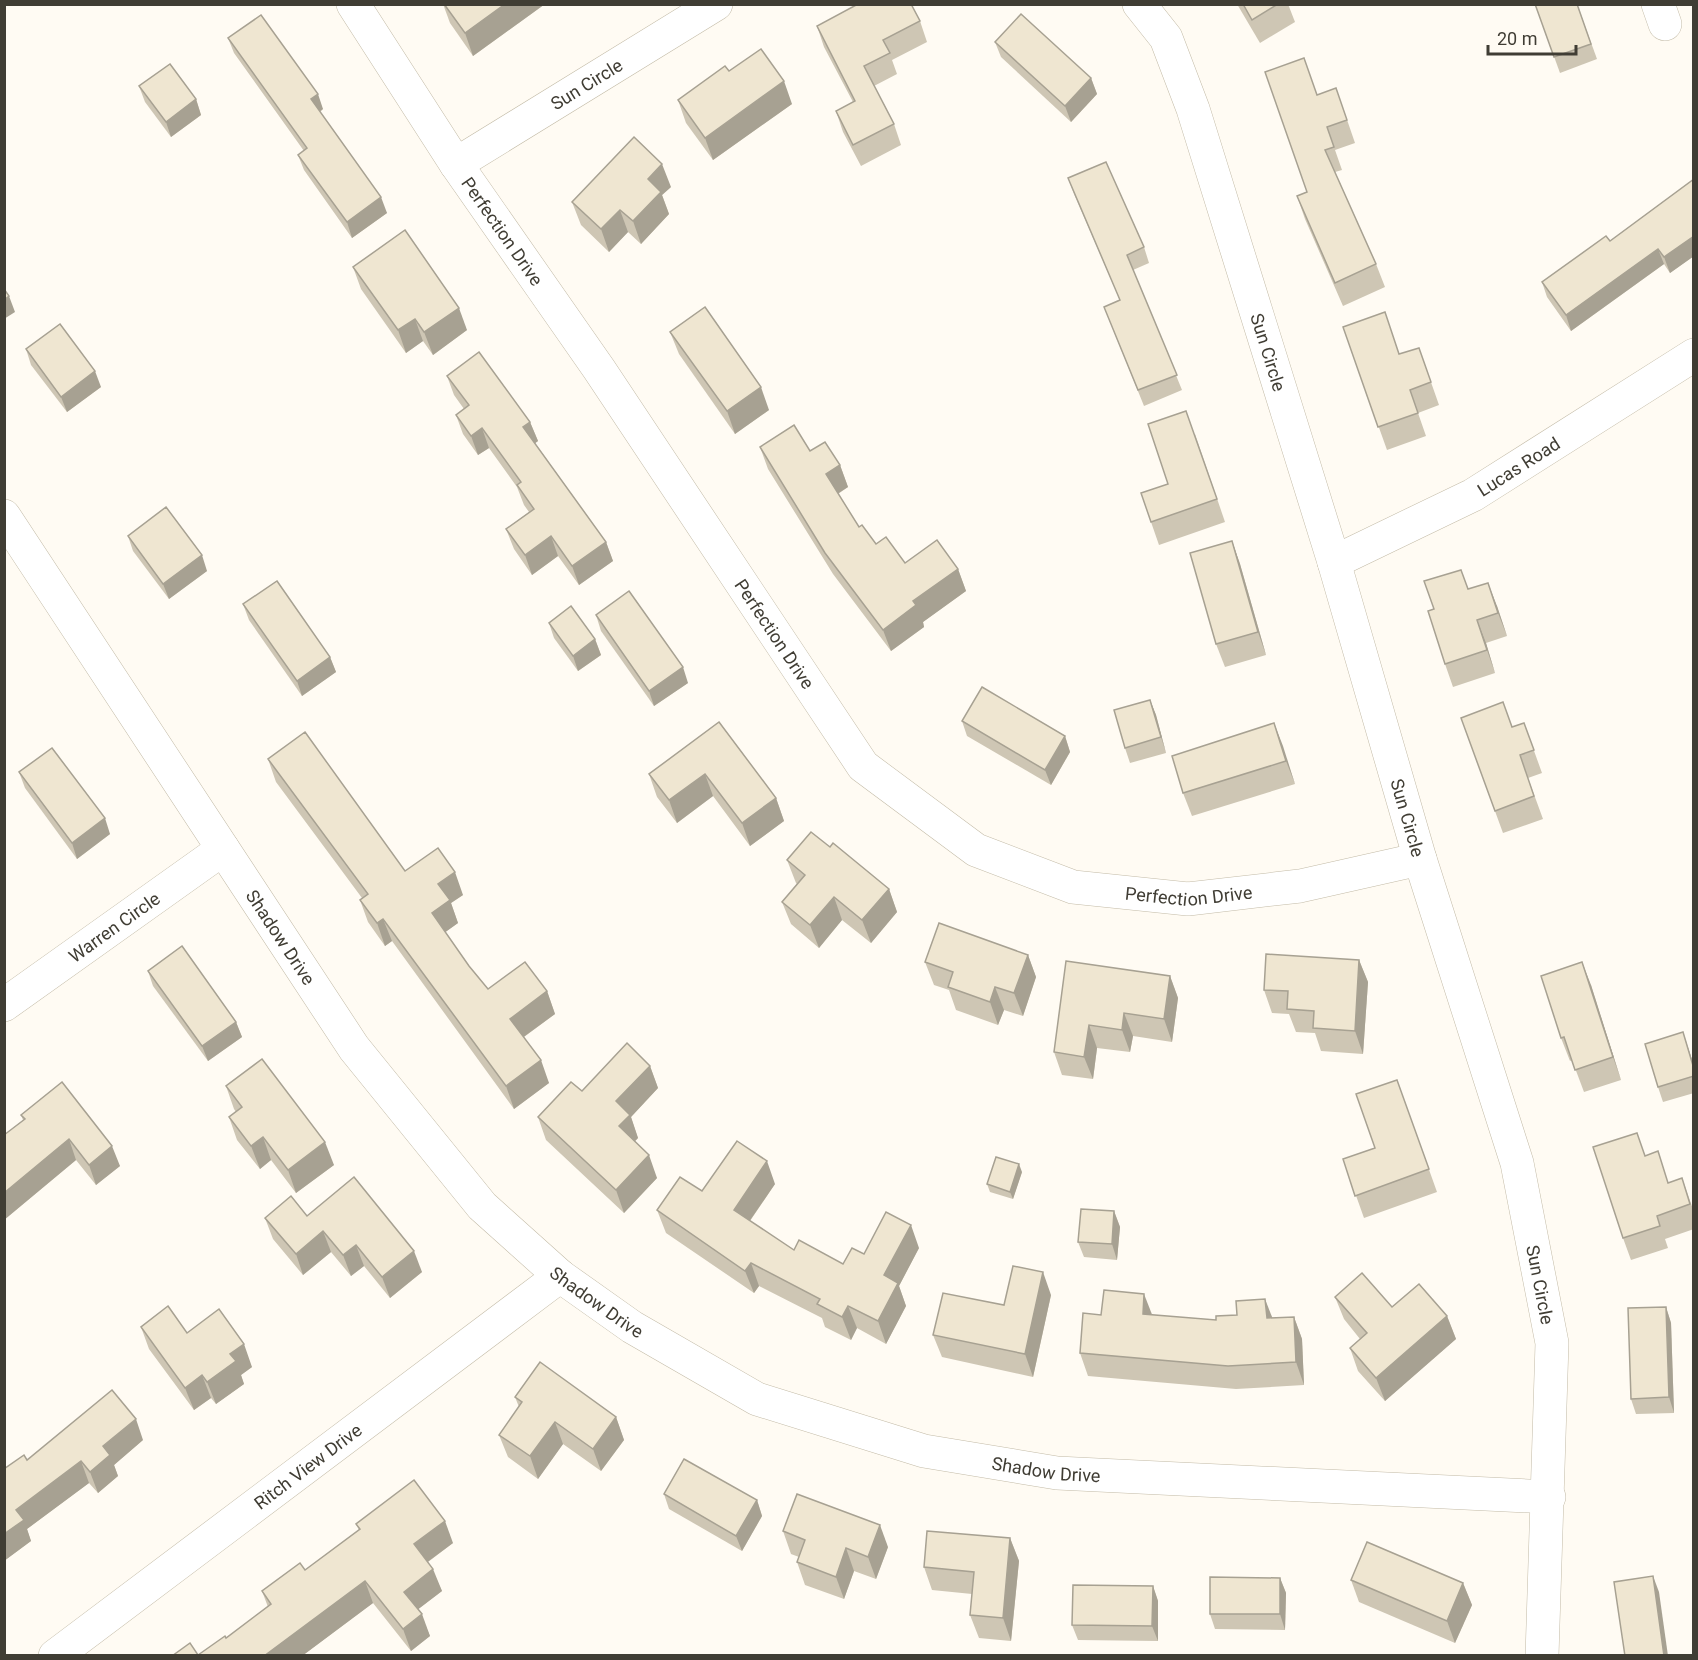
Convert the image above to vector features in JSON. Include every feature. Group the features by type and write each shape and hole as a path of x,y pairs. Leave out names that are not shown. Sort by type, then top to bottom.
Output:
{"street":[{"name":"Perfection Drive","path":"353,4 456,164 599,369 863,766 976,850 1073,887 1188,900 1300,886 1420,859"},
{"name":"Sun Circle","path":"456,164 716,4"},
{"name":"Sun Circle","path":"1139,4 1166,38 1193,109 1334,562 1420,859 1517,1163 1552,1343 1549,1497 1542,1656"},
{"name":"Lucas Road","path":"1334,562 1473,495 1694,355"},
{"name":"Shadow Drive","path":"4,516 354,1048 482,1206 560,1276 632,1327 757,1399 924,1451 1057,1473 1549,1497"},
{"name":"Warren Circle","path":"4,1005 223,849"},
{"name":"Ritch View Drive","path":"55,1656 560,1276"}],"building":[{"path":"444,4 505,4 465,33"},
{"path":"858,4 911,4 920,21 883,40 890,53 864,66 894,124 853,145 836,111 855,101 817,26"},
{"path":"1243,4 1278,4 1252,20"},
{"path":"1535,4 1577,4 1591,44 1554,57"},
{"path":"1021,14 1091,78 1065,106 995,42"},
{"path":"261,15 318,94 311,99 381,197 347,222 298,155 307,148 228,38"},
{"path":"761,49 784,81 705,138 678,100 725,66 729,71"},
{"path":"1304,58 1317,95 1336,88 1347,120 1327,127 1334,147 1325,150 1376,264 1335,283 1297,196 1307,192 1265,72"},
{"path":"170,64 196,99 166,122 139,86"},
{"path":"634,137 662,164 648,179 661,192 633,221 620,210 601,229 572,202"},
{"path":"1106,162 1144,247 1127,255 1177,375 1138,390 1104,307 1120,300 1068,178"},
{"path":"1694,179 1694,236 1664,257 1658,249 1566,315 1542,282 1606,236 1610,241"},
{"path":"405,230 459,308 424,332 415,319 398,330 353,267"},
{"path":"4,289 9,296 4,300"},
{"path":"705,307 761,387 727,411 670,332"},
{"path":"1385,312 1399,354 1419,348 1431,382 1410,390 1418,413 1378,427 1343,327"},
{"path":"60,324 95,371 61,397 26,349"},
{"path":"479,352 530,422 523,427 606,542 572,566 551,536 525,555 506,529 534,509 517,485 521,482 482,428 471,436 456,415 469,405 447,376"},
{"path":"1186,411 1217,499 1151,522 1141,493 1168,484 1148,424"},
{"path":"794,425 810,451 825,442 840,465 826,474 859,527 862,525 876,544 886,537 905,563 937,540 958,569 913,601 916,605 883,630 825,553 760,447"},
{"path":"166,507 202,555 163,584 128,536"},
{"path":"1232,541 1258,632 1216,644 1190,553"},
{"path":"1461,570 1468,589 1488,583 1498,613 1477,620 1487,650 1445,664 1428,611 1434,609 1424,581"},
{"path":"277,581 330,657 297,681 243,604"},
{"path":"629,591 683,667 649,691 596,615"},
{"path":"571,606 595,639 573,656 549,623"},
{"path":"982,687 1065,736 1045,770 962,721"},
{"path":"1150,700 1161,737 1125,748 1114,710"},
{"path":"1503,702 1512,727 1524,723 1534,750 1520,755 1534,796 1495,811 1461,718"},
{"path":"719,722 776,798 742,823 705,774 669,800 649,774"},
{"path":"1274,723 1286,761 1183,793 1172,756"},
{"path":"305,732 405,871 438,848 455,872 438,884 450,900 432,913 488,989 525,962 547,991 510,1019 541,1060 506,1086 383,919 377,923 360,900 368,894 268,759"},
{"path":"52,748 105,818 72,843 19,772"},
{"path":"811,832 830,847 833,843 889,889 862,920 834,897 810,925 782,902 805,875 787,860"},
{"path":"939,923 1028,955 1014,993 995,987 990,1002 948,987 953,972 925,962"},
{"path":"182,946 236,1022 202,1046 148,971"},
{"path":"1266,954 1359,960 1355,1031 1313,1028 1314,1011 1287,1009 1288,991 1264,990"},
{"path":"1066,961 1170,976 1164,1019 1124,1013 1122,1030 1089,1025 1084,1057 1054,1052"},
{"path":"1582,962 1613,1057 1575,1070 1564,1037 1561,1038 1541,976"},
{"path":"1683,1032 1694,1076 1658,1087 1645,1044"},
{"path":"627,1043 650,1066 616,1101 630,1115 619,1126 649,1155 616,1190 538,1117 571,1082 582,1091"},
{"path":"262,1059 325,1142 288,1170 263,1137 251,1146 229,1117 242,1107 226,1086"},
{"path":"1397,1080 1429,1169 1355,1196 1343,1159 1375,1148 1356,1094"},
{"path":"62,1082 112,1146 89,1165 69,1139 4,1193 4,1135 25,1119 21,1115"},
{"path":"1637,1133 1645,1156 1658,1151 1668,1183 1682,1178 1690,1204 1657,1216 1660,1226 1623,1238 1593,1147"},
{"path":"737,1141 767,1161 734,1210 794,1250 799,1240 843,1264 852,1248 864,1254 886,1212 911,1225 884,1275 898,1283 878,1321 848,1306 842,1317 817,1304 820,1299 751,1263 745,1271 657,1210 680,1177 702,1191"},
{"path":"996,1157 1019,1164 1010,1192 987,1184"},
{"path":"354,1177 414,1251 382,1277 356,1245 343,1255 323,1231 296,1254 265,1218 291,1196 307,1216"},
{"path":"1081,1209 1114,1211 1112,1244 1078,1242"},
{"path":"1013,1266 1043,1272 1025,1354 933,1335 943,1293 1004,1305"},
{"path":"1362,1273 1392,1307 1419,1284 1447,1316 1376,1378 1350,1348 1367,1333 1335,1297"},
{"path":"1104,1290 1144,1294 1143,1314 1216,1320 1216,1316 1237,1315 1236,1301 1265,1299 1267,1318 1294,1317 1296,1362 1228,1366 1080,1353 1083,1313 1101,1315"},
{"path":"168,1306 187,1333 219,1309 244,1344 230,1354 236,1361 207,1382 202,1375 185,1388 141,1327"},
{"path":"1666,1307 1669,1397 1631,1399 1628,1308"},
{"path":"540,1362 616,1417 593,1449 555,1422 530,1456 499,1435 522,1402 515,1397"},
{"path":"112,1390 136,1419 103,1446 110,1455 90,1472 81,1461 16,1510 24,1520 4,1534 4,1469 24,1455 27,1460"},
{"path":"684,1459 757,1500 736,1536 664,1494"},
{"path":"414,1480 445,1521 414,1544 433,1569 404,1592 422,1614 403,1629 365,1581 264,1656 172,1656 190,1643 198,1655 225,1636 226,1638 271,1604 262,1591 300,1563 305,1570 360,1529 356,1524"},
{"path":"797,1494 880,1525 868,1557 846,1548 836,1577 797,1562 805,1540 783,1531"},
{"path":"927,1531 1010,1538 1003,1618 970,1615 974,1572 924,1567"},
{"path":"1367,1542 1463,1583 1447,1621 1351,1580"},
{"path":"1653,1576 1664,1656 1625,1656 1614,1582"},
{"path":"1210,1577 1280,1578 1280,1614 1210,1614"},
{"path":"1073,1585 1153,1586 1152,1626 1072,1625"}]}
